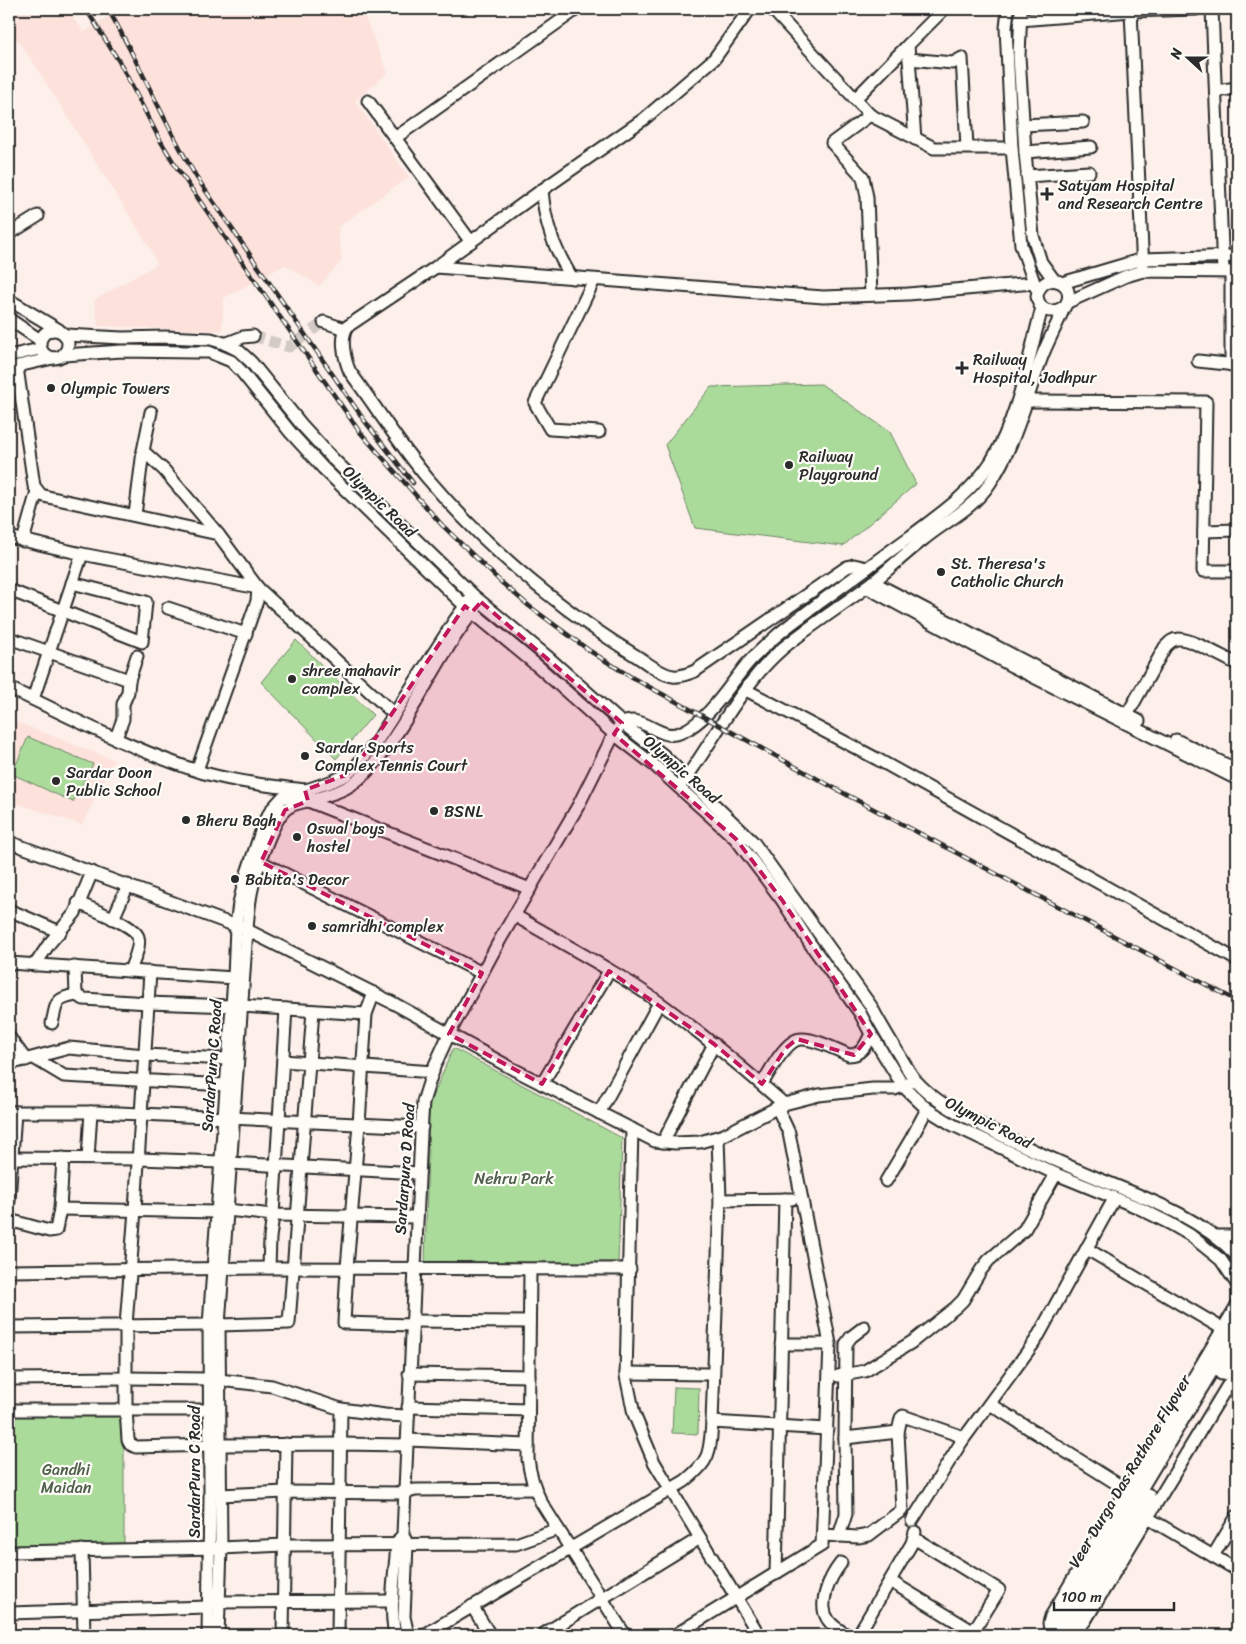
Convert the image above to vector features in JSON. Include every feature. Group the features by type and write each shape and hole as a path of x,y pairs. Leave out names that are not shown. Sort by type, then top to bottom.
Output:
{"main road":[{"name":"Veer Durga Das Rathore Flyover","path":"1067,1626 1230,1327"},
{"name":"Veer Durga Das Rathore Flyover","path":"1051,1635 1067,1626 1237,1347"}],"street":[{"path":"395,138 577,9"},
{"path":"750,9 714,59 644,119 542,190 436,268 353,322 343,334 346,354 350,372 411,458 449,503 485,540 547,594 572,613 616,644 666,674 679,676 695,671 847,567 854,565 867,568"},
{"path":"772,9 870,115 934,148 1012,148"},
{"path":"856,99 944,9"},
{"path":"1008,9 1006,28 1012,148 1022,245 1042,308 1054,312 1066,304 1126,276 1143,265 1230,272"},
{"path":"679,787 758,675 783,649 869,585 924,539 971,505 990,483 1018,428 1043,353 1066,304 1067,289 1058,282 1041,262 1033,236 1023,125 1019,56 1020,14 1196,9"},
{"path":"1198,361 1234,365 1230,272 1222,256 1212,9"},
{"path":"1131,11 1143,265"},
{"path":"908,45 915,139"},
{"path":"909,59 953,63 962,58 967,147"},
{"path":"1216,91 1237,88"},
{"path":"368,101 471,242"},
{"path":"870,115 832,143 863,177 867,197 871,295"},
{"path":"1023,125 1083,122"},
{"path":"1025,152 1091,147"},
{"path":"1027,176 1089,172"},
{"path":"542,190 544,215 558,254 572,278"},
{"path":"9,234 38,216"},
{"path":"436,268 823,297 1036,287 1044,283 1058,282 1143,265 1237,256"},
{"path":"594,280 535,403 550,429 599,432"},
{"path":"9,300 63,333 68,345 58,356 43,354 40,344 9,318"},
{"path":"622,723 634,720 660,733 671,735 692,727 721,699 748,664 775,636 961,498 990,463 1003,438 1018,399 1042,308"},
{"path":"324,322 345,330"},
{"path":"9,356 40,344 48,331 63,333"},
{"name":"Olympic Road","path":"63,333 122,338 211,339 238,350 251,362 301,424 333,459 477,599 549,658 622,723 663,755 687,777 740,836 809,942 860,1013 870,1034 903,1086 927,1109 953,1125 1056,1174 1154,1215 1190,1235 1221,1260 1237,1284"},
{"path":"225,344 243,337 253,336"},
{"name":"Olympic Road","path":"13,368 58,356 130,351 209,352 231,361 323,468 469,609 540,668 614,734 740,836 754,843 871,1006 915,1080 935,1098 959,1113 1061,1163 1161,1204 1198,1223 1216,1236 1237,1256"},
{"path":"13,368 34,486 37,491 48,497 218,534"},
{"path":"1028,401 1206,402 1203,571 1237,571"},
{"path":"135,515 144,451 152,412"},
{"path":"144,451 164,470 218,534 258,588 394,714"},
{"path":"23,541 37,491"},
{"path":"1204,531 1237,530"},
{"path":"9,538 258,588"},
{"path":"33,700 82,554"},
{"path":"877,561 884,572"},
{"path":"9,590 142,642 146,602 72,583"},
{"path":"869,585 1237,770"},
{"path":"869,585 1008,664 1237,779"},
{"path":"197,770 257,602 258,588"},
{"name":"SardarPura C Road","path":"229,1118 225,1085 227,1059 236,1006 234,978 241,928 253,885 275,825 288,807 346,775 357,765 375,744 394,714 477,599"},
{"path":"168,608 246,634"},
{"name":"SardarPura C Road","path":"208,1635 213,1604 215,1548 214,1325 241,928 239,903 245,879 265,820 282,798 338,792 353,785 372,766 387,746 454,639 469,609"},
{"path":"9,638 129,680"},
{"path":"1127,716 1165,647 1176,639 1186,640 1237,664"},
{"path":"116,738 123,720 123,704 137,656"},
{"path":"9,688 146,753 197,770 307,796 530,889"},
{"path":"746,690 877,759 1237,960"},
{"name":"Sardarpura D Road","path":"395,1635 393,1601 402,1541 405,1493 423,1102 449,1034 514,915 578,806 614,734 622,723"},
{"path":"9,842 241,928 374,993 542,1084 655,1140 663,1142 700,1142 718,1137 781,1105 819,1095 873,1089 895,1089 915,1080"},
{"path":"261,862 482,973"},
{"path":"35,965 72,918 92,872"},
{"path":"113,919 128,885"},
{"path":"78,903 132,929 138,936 138,947 130,971"},
{"path":"9,910 60,932"},
{"path":"514,915 659,1003 714,1044 762,1084 781,1105 789,1133 830,1344 822,1545 675,1635"},
{"path":"9,963 234,978"},
{"path":"75,967 76,995"},
{"path":"542,1084 609,971"},
{"path":"150,972 139,1159 126,1326 126,1409 128,1440 132,1446 407,1442 528,1445"},
{"path":"374,993 366,1014 344,1323 529,1322"},
{"path":"52,1023 58,1001 61,998 76,995 84,999 366,1014"},
{"path":"599,1113 659,1003"},
{"path":"269,1268 286,1009"},
{"path":"9,1327 289,1323 313,1011"},
{"path":"762,1084 786,1048 798,1039 809,1040 849,1055 854,1055 863,1048 870,1034"},
{"path":"9,1037 30,1059 64,1076 225,1085"},
{"path":"663,1142 714,1044"},
{"path":"9,1064 70,1048 145,1055 227,1059"},
{"path":"283,1061 433,1072"},
{"path":"886,1181 927,1109"},
{"path":"9,1202 12,1112 91,1112 422,1128"},
{"path":"88,1158 91,1112"},
{"path":"632,1129 626,1372 634,1414 654,1462 759,1635"},
{"path":"424,1635 685,1481 702,1466 709,1454 712,1422 720,1200 718,1137"},
{"path":"11,1158 225,1162 419,1173"},
{"path":"9,1220 52,1232 57,1227 63,1158"},
{"path":"829,1377 865,1371 912,1342 956,1307 963,1300 989,1260 1024,1230 1056,1174"},
{"path":"720,1200 802,1198"},
{"path":"776,1574 785,1199"},
{"path":"912,1521 962,1441 1036,1340 1114,1199"},
{"path":"60,1209 222,1211 273,1215 417,1217"},
{"path":"1216,1236 1237,1236"},
{"path":"1087,1249 1230,1327"},
{"path":"9,1271 269,1268 630,1269"},
{"path":"530,1270 528,1459 534,1489 625,1635"},
{"path":"1051,1635 1049,1623 1051,1616 1127,1490 1230,1327 1237,1305"},
{"path":"839,1536 846,1514 846,1344 851,1337 864,1327"},
{"path":"781,1344 830,1344"},
{"path":"1067,1626 1077,1629 1085,1621 1237,1370"},
{"path":"626,1372 709,1374"},
{"path":"409,1374 529,1376"},
{"path":"9,1379 214,1379 272,1386 341,1409 385,1415 408,1411 528,1410"},
{"name":"SardarPura C Road","path":"214,1379 210,1410 220,1494 215,1548"},
{"path":"990,1404 1127,1490"},
{"path":"338,1635 341,1409"},
{"path":"9,1410 210,1410"},
{"path":"858,1635 915,1535 912,1521 902,1510 898,1432 901,1418 903,1416 958,1435 962,1441"},
{"path":"712,1422 827,1429"},
{"path":"845,1438 898,1432"},
{"path":"283,1635 286,1444"},
{"path":"220,1494 285,1492 405,1493 415,1490 534,1489"},
{"path":"823,1536 858,1537 869,1535 902,1510"},
{"path":"1214,1556 1237,1516"},
{"path":"1148,1518 1237,1570"},
{"path":"9,1552 215,1548 402,1541 516,1544 558,1529"},
{"path":"542,1635 700,1538"},
{"path":"890,1581 972,1634 1000,1590 914,1538"},
{"name":"Sardarpura D Road","path":"402,1541 404,1617 408,1635"},
{"path":"82,1550 84,1635"},
{"path":"841,1563 829,1582 824,1611 828,1621 847,1635"},
{"path":"9,1613 213,1604 393,1601"},
{"name":"SardarPura C Road","path":"213,1604 218,1635"},
{"path":"472,1606 490,1635"},
{"path":"1235,1635 1237,1631"}],"highlighted area":[{"path":"481,602 622,723 614,734 736,839 782,900 871,1034 854,1055 797,1039 786,1048 762,1084 714,1044 609,971 542,1084 449,1034 482,973 261,862 285,810 308,801 305,790 346,775 357,765 465,606 472,612"}],"shaded area":[{"path":"9,9 66,9 84,32 120,9 371,9 364,15 388,73 355,101 409,177 338,227 342,261 319,286 285,265 224,298 222,331 98,326 94,300 157,264 151,250 32,61 9,29"},
{"name":"Sardar Doon Public School","path":"9,719 114,760 82,825 9,801"}],"green space":[{"name":"Railway Playground","path":"821,384 890,432 916,484 843,546 695,528 665,445 711,387"},
{"path":"296,640 373,715 336,759 261,682"},
{"path":"28,737 93,764 73,802 12,774"},
{"name":"Nehru Park","path":"453,1048 622,1138 618,1265 425,1264 429,1106"},
{"path":"674,1387 699,1388 698,1434 672,1433"},
{"name":"Gandhi Maidan","path":"124,1413 124,1543 9,1546 9,1414"}],"tunnel":[{"path":"253,336 289,347 324,322"}],"railway":[{"path":"86,9 120,63 160,140 177,168 359,431 442,525 501,582 529,606 590,651 631,677 847,795 1237,1001"},
{"path":"108,9 197,178 364,420 413,483"}],"place":[{"name":"Satyam Hospital and Research Centre","path":"1047,194"},
{"name":"Railway Hospital, Jodhpur","path":"962,368"},
{"name":"Olympic Towers","path":"51,388"},
{"name":"Railway Playground","path":"789,465"},
{"name":"St. Theresa's Catholic Church","path":"941,572"},
{"name":"shree mahavir complex","path":"292,679"},
{"name":"Sardar Sports Complex Tennis Court","path":"305,756"},
{"name":"Sardar Doon Public School","path":"56,781"},
{"name":"BSNL","path":"434,811"},
{"name":"Bheru Bagh","path":"186,820"},
{"name":"Oswal boys hostel","path":"297,837"},
{"name":"Babita's Decor","path":"235,879"},
{"name":"samridhi complex","path":"312,926"}]}
